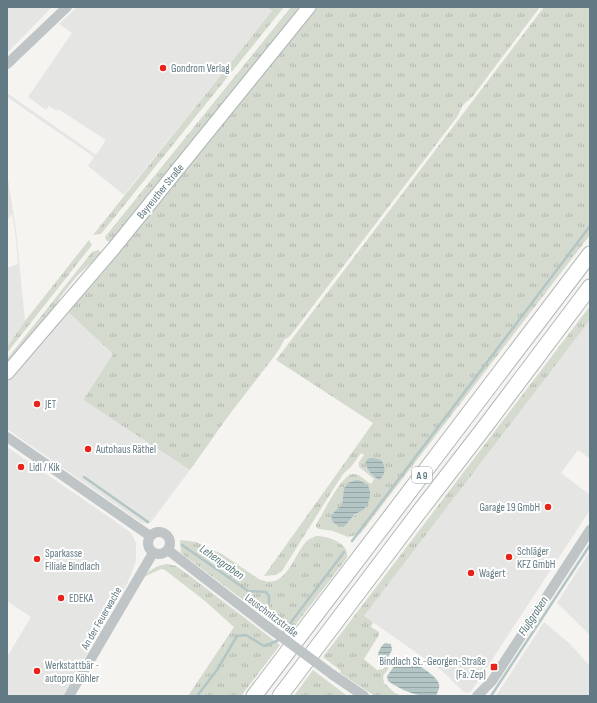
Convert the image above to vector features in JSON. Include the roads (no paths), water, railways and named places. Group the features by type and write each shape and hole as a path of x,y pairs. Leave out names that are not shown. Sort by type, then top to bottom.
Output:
{"highway":[{"name":"A 9","path":"254,696 590,254"},
{"name":"A 9","path":"280,696 590,287"}],"main road":[{"name":"Bayreuther Straße","path":"7,373 111,252 309,7"}],"street":[{"path":"7,64 67,7"},
{"path":"7,437 150,536"},
{"path":"477,696 496,675 590,530"},
{"path":"159,531 167,535 171,542 168,550 164,554 159,555 153,553 148,544 150,536 159,531"},
{"name":"Leuschnitzstraße","path":"168,550 332,675 364,696"},
{"name":"An der Feuerwache","path":"69,696 153,553"}],"waterway":[{"path":"352,541 590,226"},
{"name":"Lehengraben","path":"84,477 148,522"},
{"name":"Lehengraben","path":"182,545 248,591 266,592 269,596 269,602"},
{"name":"Flußgraben","path":"491,696 590,545"},
{"path":"282,634 344,552"},
{"name":"Lehengraben","path":"197,696 217,670 237,636 246,635 264,646 277,641 278,638"}],"place":[{"name":"Gondrom Verlag","path":"163,68"},
{"name":"JET","path":"37,404"},
{"name":"Autohaus Räthel","path":"88,449"},
{"name":"Lidl / Kik","path":"21,467"},
{"name":"Garage 19 GmbH","path":"548,507"},
{"name":"Schläger KFZ GmbH","path":"509,557"},
{"name":"Sparkasse Filiale Bindlach","path":"37,559"},
{"name":"Wagert","path":"471,573"},
{"name":"EDEKA","path":"61,598"},
{"name":"Bindlach St.-Georgen-Straße (Fa. Zep)","path":"494,667"},
{"name":"Werkstattbär - autopro Köhler","path":"37,671"}]}
